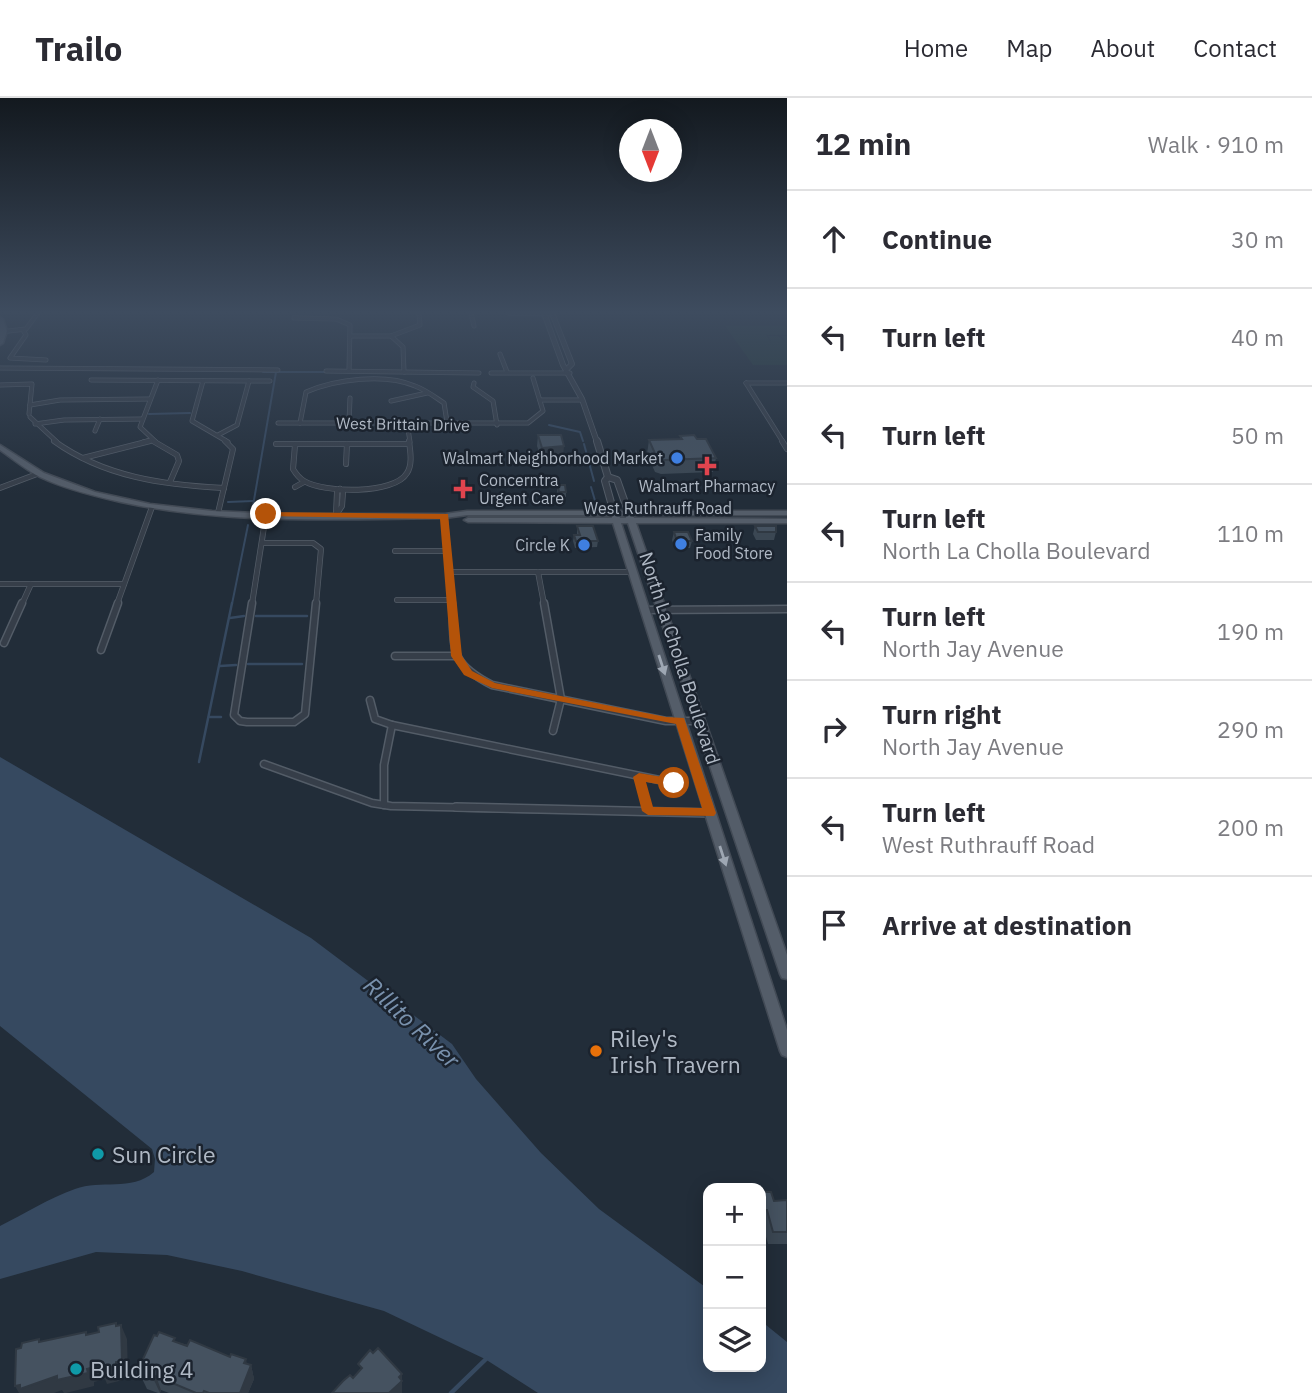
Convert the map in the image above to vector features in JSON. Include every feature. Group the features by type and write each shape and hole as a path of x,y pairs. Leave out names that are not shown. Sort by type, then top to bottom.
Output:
{"main road":[{"name":"West Ruthrauff Road","path":"0,447 37,474 86,492 152,507 218,513 444,516 462,520 631,518 787,521"},
{"name":"West Ruthrauff Road","path":"631,518 787,513"},
{"name":"North La Cholla Boulevard","path":"615,518 787,1051"},
{"name":"North La Cholla Boulevard","path":"631,518 787,974"}],"street":[{"name":"North La Cholla Boulevard","path":"570,373 608,477 605,481 615,518"},
{"path":"533,378 543,411 533,420 541,424"},
{"path":"91,380 270,381"},
{"path":"158,380 141,428 152,440 177,455 179,461 170,482"},
{"path":"203,381 192,421 204,430 218,435 233,449 218,513"},
{"path":"218,435 237,425 249,381"},
{"path":"300,423 306,391 339,381 405,382 444,403 447,422"},
{"path":"308,382 316,386"},
{"path":"474,383 473,387 492,401 497,425"},
{"path":"787,383 746,383 787,449"},
{"path":"0,385 32,384 30,415 36,424 50,439 82,458 110,469 170,482 225,488"},
{"path":"391,401 427,393"},
{"path":"349,422 350,398"},
{"path":"30,405 60,400 150,399"},
{"path":"541,400 582,400"},
{"path":"36,424 64,419 142,419"},
{"path":"94,431 100,419"},
{"name":"West Brittain Drive","path":"278,423 447,422 497,425 527,423 533,420"},
{"path":"295,444 293,469 304,482 340,489 372,488 394,483 404,478 410,470 407,422"},
{"path":"775,431 787,431"},
{"path":"82,458 152,440"},
{"path":"276,444 409,444"},
{"path":"346,464 347,444"},
{"path":"0,488 37,474"},
{"name":"North La Cholla Boulevard","path":"608,477 617,480 631,518"},
{"path":"295,487 304,482"},
{"path":"394,483 402,487"},
{"path":"336,515 342,506 343,492 340,489"},
{"path":"101,650 152,507"},
{"path":"262,543 309,543 320,545 321,549 305,713 303,720 290,723 235,721 234,711 266,514"},
{"path":"444,516 456,656 468,673 492,685 666,721 699,721"},
{"path":"395,551 448,551"},
{"path":"450,572 632,572"},
{"path":"538,572 561,699 552,731"},
{"path":"0,584 124,584"},
{"path":"4,643 31,584"},
{"path":"397,600 452,600"},
{"path":"644,610 787,609"},
{"path":"395,656 456,656"},
{"path":"370,700 375,719 392,725 674,783"},
{"path":"384,805 384,765 392,725"},
{"path":"264,764 384,805 710,813"},
{"path":"639,777 648,811"}],"water":[{"name":"Rillito River","path":"0,757 311,938 452,1044 476,1079 541,1153 599,1209 703,1285 703,1372 766,1372 766,1325 787,1342 787,1393 538,1393 485,1359 384,1311 242,1271 167,1255 96,1252 0,1279 0,1226 75,1189 136,1182 154,1172 155,1159 152,1149 0,1026"}],"building":[{"path":"538,435 561,435 564,446 542,448"},
{"path":"694,435 697,439 706,439 716,458 664,460 657,458 649,440 682,439 680,436"},
{"path":"558,485 565,485 566,492 559,492"},
{"path":"577,526 593,526 598,541 576,541 574,535 580,535"},
{"path":"755,526 776,526 776,532 758,532"},
{"path":"674,532 688,532 692,541 677,541"},
{"path":"766,1192 771,1192 774,1201 787,1200 787,1232 773,1232 767,1210"},
{"path":"116,1323 116,1326 121,1325 122,1361 116,1362 116,1366 101,1370 101,1365 87,1369 88,1373 57,1380 57,1376 20,1389 20,1385 15,1386 16,1349 21,1348 22,1343 86,1332 86,1335 99,1332 98,1327"},
{"path":"159,1332 187,1346 190,1340 230,1357 231,1354 246,1359 244,1363 251,1365 240,1393 196,1393 156,1376 154,1380 141,1376 143,1372 138,1370 154,1335 157,1336"},
{"path":"378,1348 402,1374 399,1377 402,1381 389,1393 332,1393 350,1375 353,1378 362,1368 358,1364 370,1350 373,1353"}],"waterway":[{"path":"253,506 276,373"},
{"path":"149,414 190,413"},
{"path":"549,425 580,432 583,441"},
{"path":"584,444 594,481"},
{"path":"591,487 596,504 602,508"},
{"path":"228,502 253,501"},
{"path":"232,604 248,525"},
{"path":"199,762 232,603"},
{"path":"230,618 244,616"},
{"path":"256,616 307,616"},
{"path":"248,664 302,664"},
{"path":"220,666 236,665"},
{"path":"210,717 221,717"},
{"path":"451,1393 486,1359"}],"place":[{"name":"Walmart Neighborhood Market","path":"677,458"},
{"name":"Walmart Pharmacy","path":"707,466"},
{"name":"Concerntra Urgent Care","path":"463,489"},
{"name":"Family Food Store","path":"681,544"},
{"name":"Circle K","path":"584,545"},
{"name":"Riley's Irish Travern","path":"596,1051"},
{"name":"Sun Circle","path":"98,1154"},
{"name":"Building 4","path":"76,1369"}],"route":[{"path":"266,514 444,516 456,656 468,673 492,685 666,721 680,721 710,813 648,811 639,777 674,783"}]}
